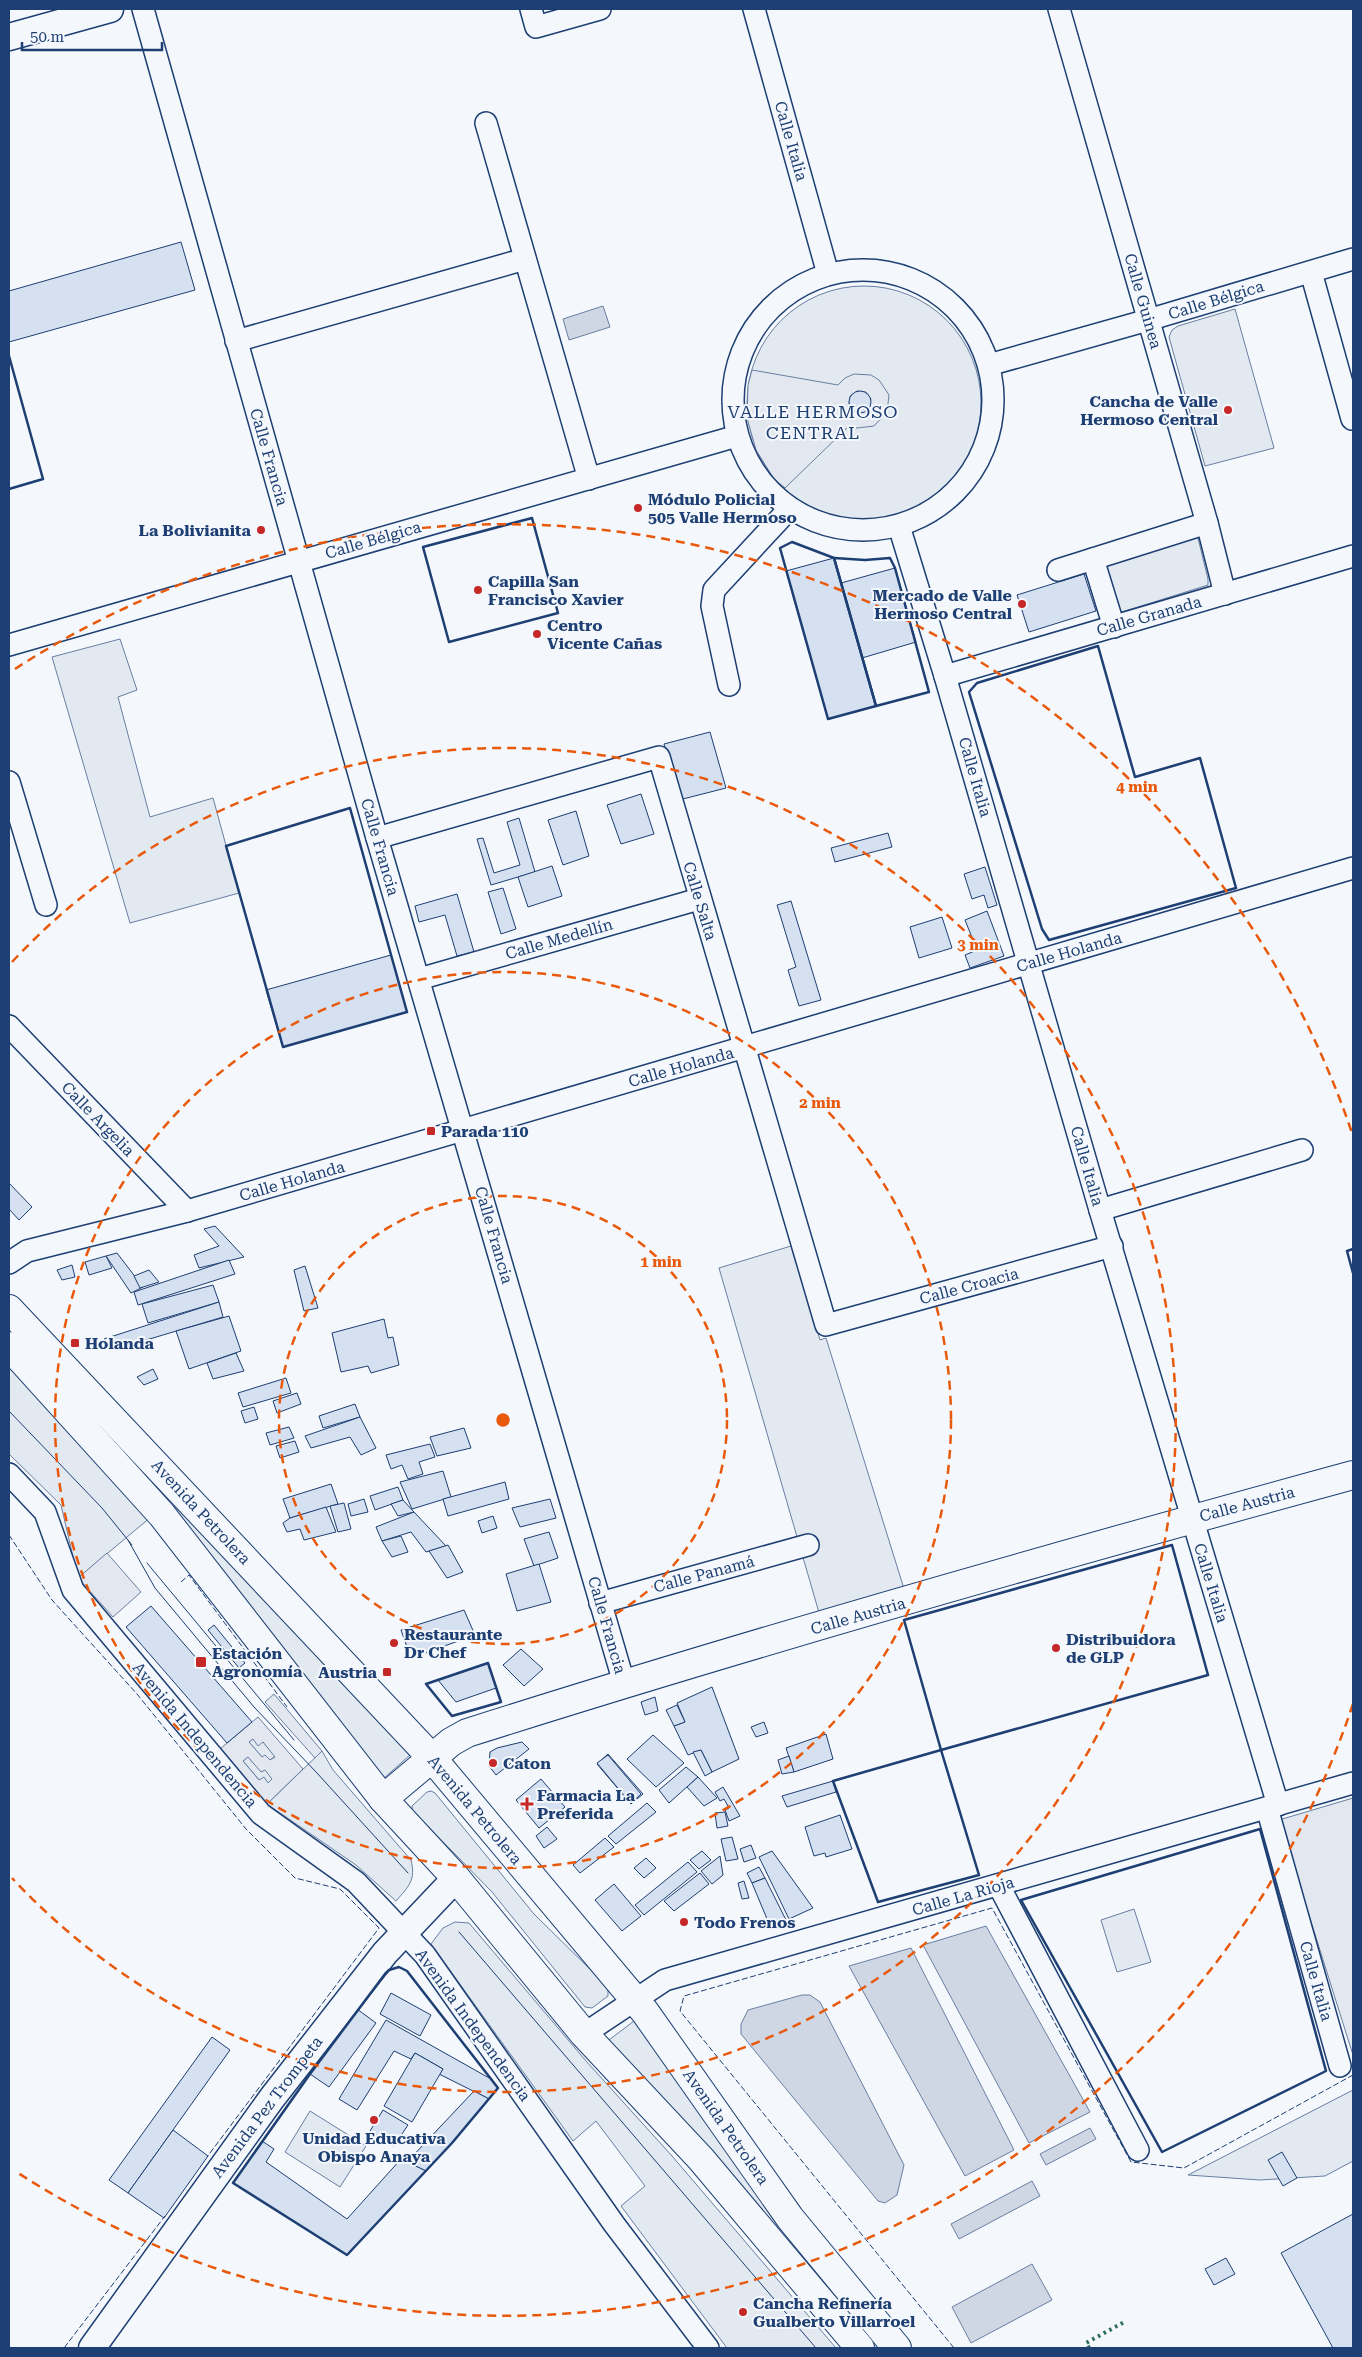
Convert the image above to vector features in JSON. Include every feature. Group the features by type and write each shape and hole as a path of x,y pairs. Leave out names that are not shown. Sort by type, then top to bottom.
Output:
{"highway":[{"name":"Avenida Petrolera","path":"9,1309 432,1758 635,1999 790,2218 897,2348"},
{"name":"Avenida Petrolera","path":"9,1346 162,1515 383,1800 456,1878 584,2034 701,2159 860,2348"},
{"name":"Calle Austria","path":"383,1800 450,1742 467,1733 624,1683 1192,1519 1353,1475"}],"main road":[{"path":"9,37 110,9"},
{"name":"Avenida Pez Trompeta","path":"92,2348 272,2098 385,1953 456,1878"}],"street":[{"name":"Calle Francia","path":"142,9 377,838 624,1683"},
{"path":"531,9 536,27 600,9"},
{"name":"Calle Italia","path":"754,9 828,274"},
{"name":"Calle Guinea","path":"1059,9 1207,523 1225,594"},
{"path":"486,123 589,479"},
{"path":"236,341 526,259"},
{"name":"Calle Bélgica","path":"992,364 1353,259"},
{"path":"865,270 907,277 944,296 973,326 992,364 995,402 990,429 982,455 962,486 932,512 899,526 868,532 842,530 818,524 789,509 770,491 750,466 737,436 733,401 734,372 741,352 758,321 786,294 828,274 865,270"},
{"path":"1311,272 1352,419"},
{"name":"Calle Bélgica","path":"9,645 737,436"},
{"path":"730,686 712,606 714,590 789,509"},
{"path":"1058,570 1207,523"},
{"name":"Calle Italia","path":"899,526 945,676 1192,1519 1273,1807 1340,2066"},
{"name":"Calle Granada","path":"945,676 1353,556"},
{"path":"1093,559 1114,627"},
{"name":"Calle Salta","path":"377,838 659,757 699,899 745,1048 826,1325"},
{"path":"9,782 46,905"},
{"name":"Calle Holanda","path":"9,1262 27,1251 187,1211 464,1131 1353,868"},
{"name":"Calle Medellín","path":"419,980 699,899"},
{"name":"Calle Argelia","path":"9,1026 187,1211"},
{"path":"1100,1210 1302,1150"},
{"name":"Calle Croacia","path":"826,1325 1112,1246"},
{"name":"Avenida Independencia","path":"9,1474 45,1512 73,1590 261,1814 356,1882 425,1955 614,2224 708,2348"},
{"name":"Calle Panamá","path":"600,1603 808,1545"},
{"name":"Calle La Rioja","path":"584,2034 665,1980 999,1886 1353,1783"},
{"path":"999,1886 1138,2150"}],"shaded area":[{"path":"853,286 875,286 909,295 929,306 947,320 961,338 972,358 979,380 981,403 979,426 972,448 961,468 947,486 919,506 898,515 875,520 853,520 830,515 809,506 790,494 773,477 761,458 752,437 747,414 747,392 752,369 761,348 773,329 790,312 809,300 830,291"},
{"path":"603,306 610,327 569,340 563,319"},
{"path":"1235,309 1274,448 1205,466 1169,337 1172,330 1178,326"},
{"path":"752,370 838,385 845,378 854,374 871,375 879,380 889,395 887,412 874,426 857,428 849,426 785,488 774,479 756,450 747,418 748,385","holes":["857,391 866,392 871,399 869,407 863,412 854,411 849,404 850,396"]},
{"path":"1195,536 1198,538 1208,585 1119,613 1104,562"},
{"path":"120,639 137,690 118,697 150,817 213,798 239,893 130,923 52,657"},
{"path":"791,1246 820,1340 826,1338 905,1592 820,1616 719,1268"},
{"path":"9,1323 410,1755 383,1779 40,1363 9,1333"},
{"path":"9,1367 32,1387 151,1517 78,1578 61,1505 9,1454"},
{"path":"107,1553 141,1592 113,1617 78,1578"},
{"path":"274,1694 322,1751 315,1758 265,1702"},
{"path":"258,1717 303,1769 267,1804 220,1749","holes":["253,1739 258,1746 263,1742 275,1757 270,1760 265,1755 262,1757 249,1742","248,1757 261,1772 265,1770 272,1779 268,1783 264,1777 259,1780 243,1761"]},
{"path":"253,1739 263,1742 275,1756 270,1760 262,1757 249,1742"},
{"path":"322,1751 333,1770 411,1860 412,1878 405,1891 396,1901 356,1865 267,1804"},
{"path":"248,1757 262,1772 265,1769 273,1779 268,1783 260,1781 243,1761"},
{"path":"427,1792 435,1793 534,1914 604,1983 608,1989 608,1996 592,2008 585,2007 492,1892 412,1810 412,1806"},
{"path":"1353,1798 1353,2055 1279,1820"},
{"path":"1134,1909 1151,1962 1117,1972 1101,1920"},
{"path":"455,1922 469,1923 586,2061 672,2156 836,2348 727,2348 621,2206 645,2186 596,2121 573,2141 431,1944 443,1928"},
{"path":"986,1926 1090,2112 1029,2143 923,1945"},
{"path":"911,1948 1014,2150 965,2176 849,1966"},
{"path":"802,1995 810,1995 820,2002 904,2165 897,2195 885,2203 878,2201 741,2034 741,2024 748,2010"},
{"path":"638,2018 884,2348 873,2348 605,2043"},
{"path":"1353,2090 1353,2161 1325,2176 1260,2180 1188,2175"},
{"path":"310,2111 366,2146 340,2187 285,2152"},
{"path":"1090,2128 1096,2139 1046,2165 1040,2154"},
{"path":"1032,2181 1040,2196 959,2239 951,2224"},
{"path":"1032,2264 1052,2300 971,2343 952,2307"}],"building":[{"path":"181,242 195,290 9,342 9,291"},
{"path":"860,391 870,398 871,402 864,412 860,413 850,406 849,402 856,392"},
{"path":"834,558 876,706 828,719 786,571"},
{"path":"895,568 916,642 862,658 841,583"},
{"path":"1084,574 1096,611 1029,632 1017,595"},
{"path":"710,732 726,788 679,800 664,744"},
{"path":"641,794 654,834 621,844 607,805"},
{"path":"576,811 589,856 563,865 548,820"},
{"path":"519,818 535,872 491,885 477,839 483,838 494,873 520,865 507,822"},
{"path":"888,833 892,847 835,862 831,848"},
{"path":"552,866 562,896 528,907 518,877"},
{"path":"985,867 997,905 988,908 984,895 972,899 964,874"},
{"path":"503,888 516,929 501,934 488,892"},
{"path":"457,894 474,952 457,956 445,915 419,922 415,906"},
{"path":"791,901 821,1000 799,1006 788,970 796,967 777,905"},
{"path":"987,911 1004,956 970,968 965,955 977,950 965,920"},
{"path":"942,917 952,948 919,958 910,927"},
{"path":"391,955 407,1012 283,1047 266,990"},
{"path":"9,1183 32,1207 19,1220 9,1209"},
{"path":"215,1226 244,1257 199,1268 194,1255 219,1246 204,1229"},
{"path":"117,1253 143,1287 131,1293 106,1256"},
{"path":"106,1256 112,1268 89,1275 85,1262"},
{"path":"229,1260 235,1274 138,1305 134,1292"},
{"path":"72,1265 75,1277 62,1280 57,1270"},
{"path":"305,1266 318,1308 304,1311 294,1270"},
{"path":"149,1270 159,1282 140,1288 134,1276"},
{"path":"213,1285 219,1302 148,1323 142,1304"},
{"path":"219,1302 223,1317 113,1350 104,1339"},
{"path":"229,1316 241,1351 189,1369 176,1331"},
{"path":"384,1319 388,1338 393,1337 399,1365 371,1373 368,1366 341,1372 332,1333"},
{"path":"236,1353 244,1371 213,1379 207,1363"},
{"path":"153,1369 158,1379 144,1385 137,1377"},
{"path":"286,1378 291,1393 243,1407 238,1393"},
{"path":"297,1393 301,1404 277,1413 273,1401"},
{"path":"355,1404 360,1417 323,1428 319,1416"},
{"path":"254,1407 258,1419 245,1423 241,1411"},
{"path":"360,1417 376,1448 361,1455 350,1437 311,1448 305,1436"},
{"path":"289,1427 294,1438 270,1445 266,1433"},
{"path":"464,1428 471,1448 437,1456 430,1437"},
{"path":"295,1441 299,1452 280,1458 276,1446"},
{"path":"430,1444 435,1457 419,1462 423,1474 408,1479 402,1465 391,1469 386,1455"},
{"path":"443,1471 451,1497 412,1509 400,1482"},
{"path":"505,1482 509,1499 448,1516 443,1499"},
{"path":"331,1484 338,1504 290,1518 283,1499"},
{"path":"398,1487 403,1500 375,1510 370,1496"},
{"path":"364,1499 368,1512 351,1516 348,1504"},
{"path":"550,1499 556,1518 520,1527 512,1508"},
{"path":"403,1500 414,1512 398,1516 391,1504"},
{"path":"344,1503 351,1529 338,1532 330,1506"},
{"path":"326,1507 336,1532 304,1540 300,1529 287,1532 283,1523 290,1518"},
{"path":"414,1512 446,1546 426,1552 411,1532 382,1541 376,1527"},
{"path":"493,1516 497,1528 482,1533 478,1521"},
{"path":"549,1532 558,1558 534,1566 524,1539"},
{"path":"401,1536 408,1552 392,1557 382,1541"},
{"path":"448,1545 463,1572 447,1578 429,1551"},
{"path":"539,1564 551,1602 517,1611 506,1574"},
{"name":"Estación Agronomía","path":"151,1606 252,1722 227,1743 126,1627"},
{"path":"464,1610 475,1635 411,1658 401,1630"},
{"path":"214,1625 245,1663 239,1668 208,1630"},
{"path":"521,1649 543,1669 524,1686 503,1665"},
{"path":"488,1663 496,1688 456,1702 438,1680"},
{"path":"712,1687 739,1759 712,1772 701,1750 688,1755 674,1726 685,1722 677,1703"},
{"path":"655,1697 658,1711 645,1715 641,1702"},
{"path":"677,1705 685,1722 674,1726 666,1710"},
{"path":"764,1722 768,1733 756,1737 751,1727"},
{"path":"826,1734 833,1759 794,1772 786,1748"},
{"path":"653,1735 684,1763 656,1787 627,1759"},
{"path":"522,1742 529,1749 496,1775 489,1766 490,1752 497,1748"},
{"path":"701,1750 712,1772 705,1776 693,1752"},
{"path":"608,1754 643,1794 631,1804 597,1764"},
{"path":"608,1755 641,1794 631,1804 597,1763"},
{"path":"789,1756 794,1772 782,1774 778,1760"},
{"path":"686,1767 698,1777 669,1803 659,1790"},
{"path":"698,1777 717,1798 704,1806 687,1787"},
{"path":"541,1779 565,1807 539,1828 516,1800"},
{"path":"833,1781 836,1792 787,1807 782,1796"},
{"path":"723,1787 740,1816 729,1821 725,1810 729,1808 724,1799 720,1801 715,1792"},
{"path":"647,1803 656,1812 616,1844 608,1836"},
{"path":"725,1812 728,1826 717,1828 715,1813"},
{"path":"840,1815 852,1849 826,1857 825,1853 814,1856 805,1827"},
{"path":"547,1827 557,1839 544,1848 536,1836"},
{"path":"732,1837 738,1859 726,1861 721,1839"},
{"path":"605,1838 614,1847 580,1873 573,1865"},
{"path":"751,1845 756,1858 744,1862 740,1849"},
{"path":"702,1851 711,1860 699,1869 690,1860"},
{"path":"772,1851 813,1908 789,1919 759,1857"},
{"path":"720,1856 723,1875 712,1884 701,1871"},
{"path":"646,1858 656,1868 644,1878 634,1868"},
{"path":"688,1862 697,1872 644,1915 635,1905"},
{"path":"759,1867 765,1878 752,1883 747,1873"},
{"path":"700,1873 709,1884 674,1911 664,1901"},
{"path":"765,1878 786,1920 770,1926 752,1883"},
{"path":"744,1881 749,1898 742,1899 738,1883"},
{"path":"614,1884 641,1916 622,1931 595,1900"},
{"path":"391,1993 431,2015 420,2036 380,2014"},
{"path":"357,2009 376,2023 329,2087 310,2074"},
{"path":"386,2020 491,2079 498,2088 489,2099 439,2074 443,2069 415,2053 411,2059 394,2051 357,2110 339,2099"},
{"path":"212,2037 230,2050 128,2193 109,2180"},
{"path":"415,2053 443,2069 412,2122 384,2106"},
{"path":"474,2091 489,2099 426,2171 407,2162"},
{"path":"383,2110 408,2125 394,2146 370,2131"},
{"path":"173,2130 208,2156 164,2218 128,2193"},
{"path":"262,2141 274,2149 266,2162 347,2219 401,2159 426,2171 347,2255 233,2183"},
{"path":"1282,2152 1297,2178 1283,2186 1268,2160"},
{"path":"1353,2214 1353,2348 1333,2348 1281,2253"},
{"path":"1226,2258 1235,2274 1214,2285 1205,2269"}],"tram line":[{"path":"9,1411 102,1508 132,1545"},
{"path":"128,1540 155,1588 254,1707 408,1873"},
{"path":"147,1563 294,1740"},
{"path":"459,1932 816,2348"}],"hedge":[{"path":"1089,2348 1086,2343 1126,2321"}],"fence":[{"path":"9,1535 52,1600 137,1694 246,1829 295,1878 340,1889 379,1928 207,2157"},
{"path":"181,1582 189,1575 287,1707"},
{"path":"954,2348 680,2011 684,1996 992,1908 1131,2162 1184,2168 1353,2075"},
{"path":"64,2348 165,2216"}],"wall":[{"path":"9,356 43,479 9,489"},
{"path":"532,518 558,613 449,642 423,547 532,518"},
{"path":"792,542 834,558 876,706 828,719 780,548 792,542"},
{"path":"834,558 865,560 890,558 895,568 929,692 876,706 834,558"},
{"path":"1098,646 1135,777 1200,758 1236,888 1049,940 1042,929 969,692 977,683 1098,646"},
{"path":"350,808 407,1012 283,1047 226,846 350,808"},
{"path":"1353,1249 1347,1251 1353,1273"},
{"path":"1172,1545 1208,1675 941,1750 904,1620 1172,1545"},
{"path":"488,1663 501,1702 452,1716 426,1684 488,1663"},
{"path":"941,1750 979,1875 878,1902 833,1781 941,1750"},
{"path":"1260,1829 1326,2071 1162,2152 1021,1900 1260,1829"},
{"path":"399,1967 407,1971 498,2088 452,2143 347,2255 233,2183 310,2074 385,1974 389,1970 399,1967"}],"place":[{"name":"Cancha de Valle Hermoso Central","path":"1228,410"},
{"name":"Módulo Policial 505 Valle Hermoso","path":"638,508"},
{"name":"La Bolivianita","path":"261,530"},
{"name":"Capilla San Francisco Xavier","path":"478,590"},
{"name":"Mercado de Valle Hermoso Central","path":"1022,604"},
{"name":"Centro Vicente Cañas","path":"537,634"},
{"name":"Parada 110","path":"431,1131"},
{"name":"Holanda","path":"75,1343"},
{"name":"Restaurante Dr Chef","path":"394,1643"},
{"name":"Distribuidora de GLP","path":"1056,1648"},
{"name":"Estación Agronomía","path":"201,1662"},
{"name":"Austria","path":"387,1672"},
{"name":"Caton","path":"493,1763"},
{"name":"Farmacia La Preferida","path":"527,1804"},
{"name":"Todo Frenos","path":"684,1922"},
{"name":"Unidad Educativa Obispo Anaya","path":"374,2120"},
{"name":"Cancha Refinería Gualberto Villarroel","path":"743,2312"}],"district":[{"name":"VALLE HERMOSO CENTRAL","path":"813,421"}]}
